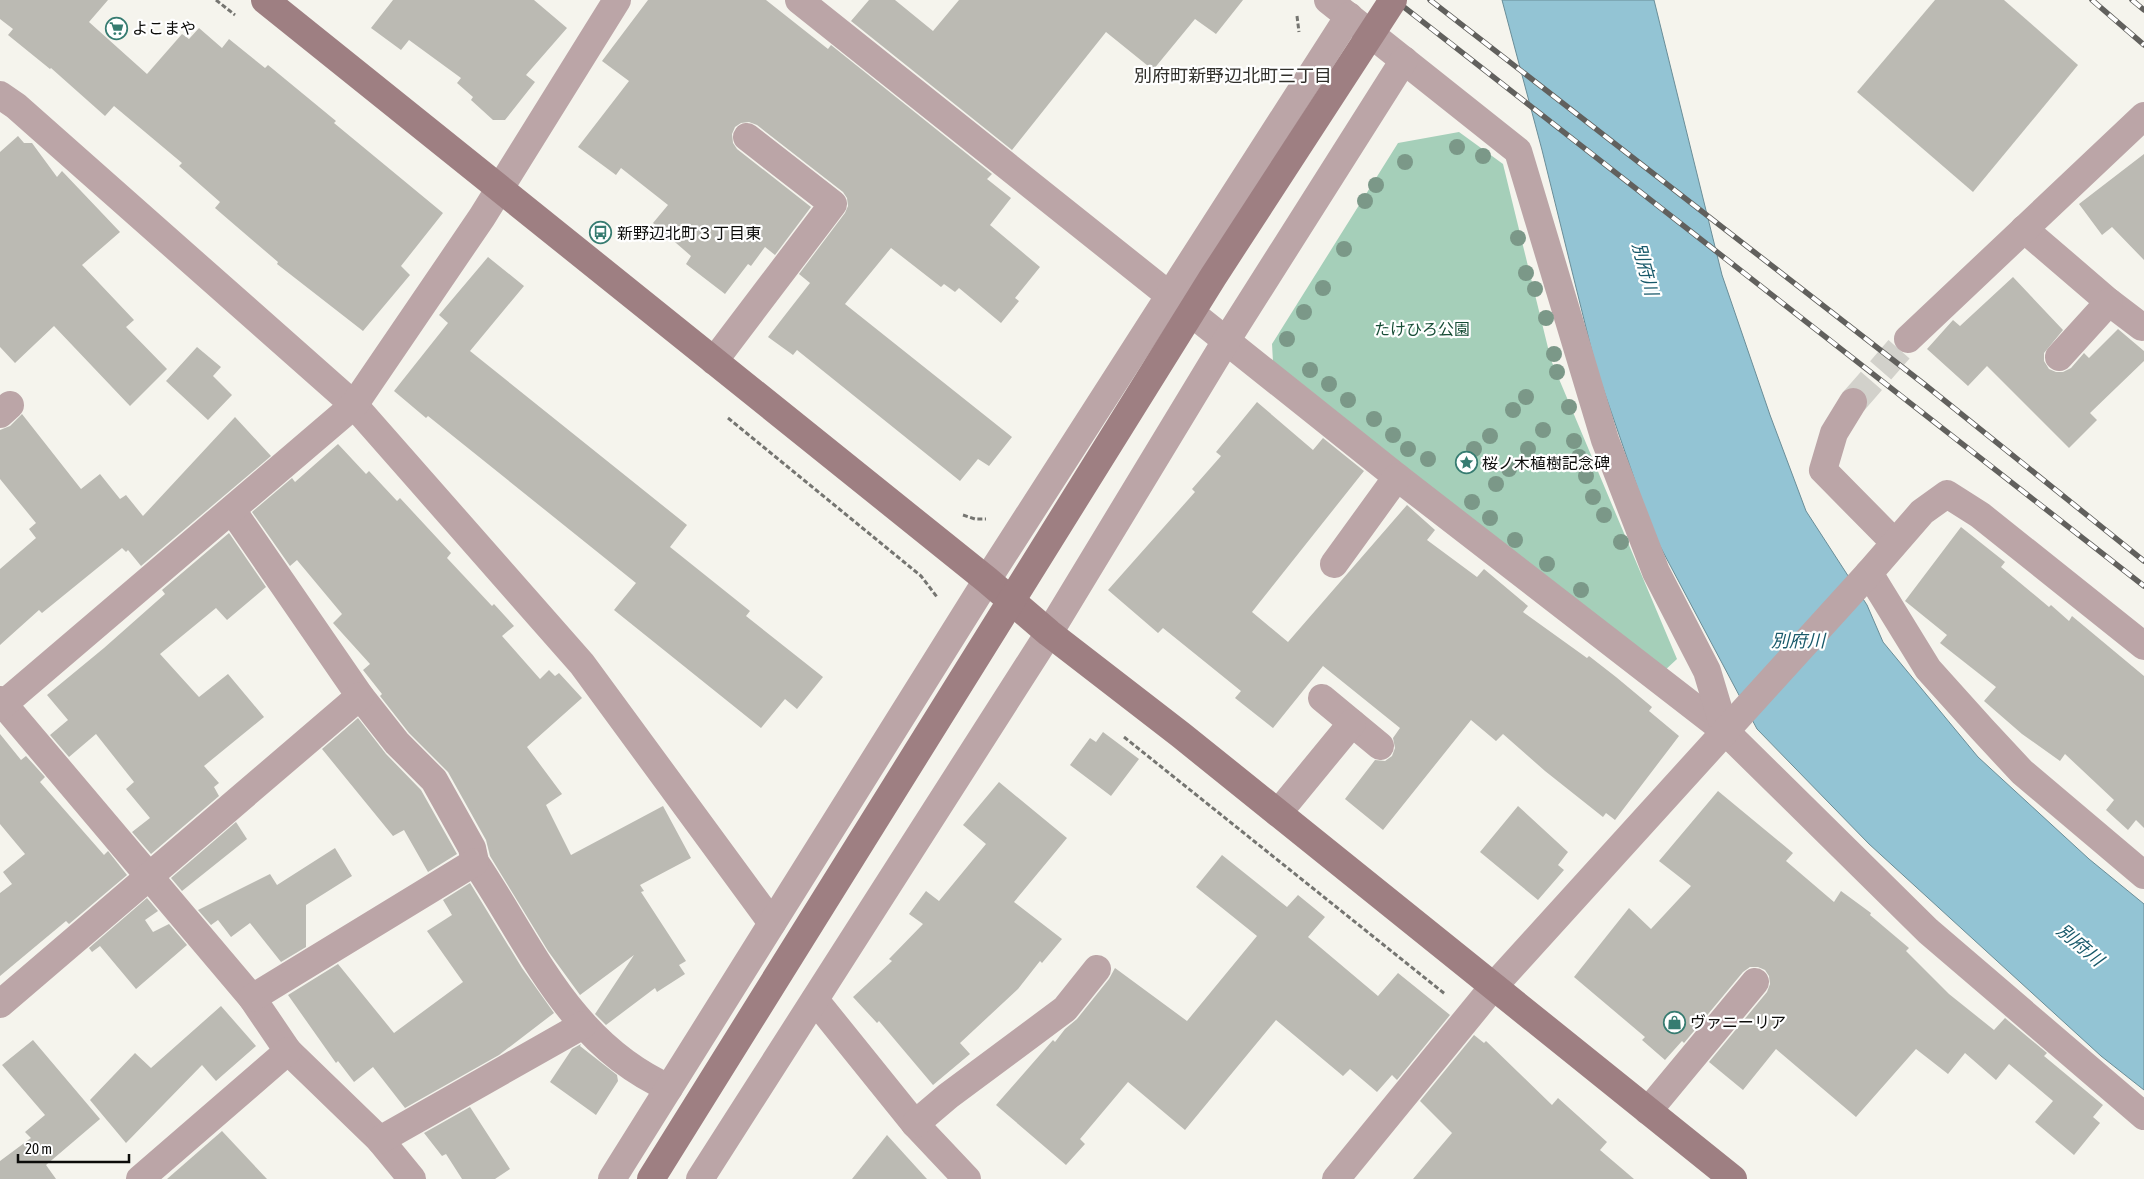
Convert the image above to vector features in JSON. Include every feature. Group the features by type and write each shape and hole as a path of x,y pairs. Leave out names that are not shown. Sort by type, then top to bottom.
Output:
{"street":[{"path":"265,0 986,580 1049,634 1278,814 1734,1179"},
{"path":"412,1179 380,1140 288,1051 252,998 1,704 354,405 500,189 617,0"},
{"path":"799,0 1397,477 1725,731 1928,931 2144,1116"},
{"path":"650,1179 1214,277 1393,0"},
{"path":"612,1179 986,580 1170,296 1338,8 1518,152 1605,440 1656,572 1707,671 1725,731"},
{"path":"700,1179 1049,634 1226,341 1404,60"},
{"path":"5,107 354,405 582,664 772,923"},
{"path":"1908,340 2144,116"},
{"path":"714,361 833,204 747,137"},
{"path":"2024,229 2109,302 2142,326"},
{"path":"2059,357 2109,302"},
{"path":"1853,402 1834,432 1823,470 1894,542"},
{"path":"1334,564 1397,477"},
{"path":"1336,1179 1493,987 1869,573 1894,542 1922,512 1947,494 1980,515 2144,646"},
{"path":"232,510 360,696 397,743 434,780 472,848 475,862 560,997 605,1048 647,1078 669,1088"},
{"path":"1869,573 1928,669 1982,729 2022,772 2144,875"},
{"path":"0,1004 148,875 360,696"},
{"path":"1322,698 1380,746"},
{"path":"1278,814 1352,724"},
{"path":"252,998 475,862"},
{"path":"915,1124 948,1096 1065,1009 1097,969"},
{"path":"1648,1111 1755,982"},
{"path":"815,1000 915,1124 967,1179"},
{"path":"380,1140 583,1025"},
{"path":"140,1179 288,1051"}],"path":[{"path":"216,0 239,19"},
{"path":"1297,8 1299,41"},
{"path":"721,412 921,576 938,598 938,606"},
{"path":"957,513 975,520 995,520"},
{"path":"1124,736 1471,1014"}],"green space":[{"name":"たけひろ公園","path":"1459,132 1503,164 1551,360 1677,659 1663,672 1273,362 1272,344 1398,143"}],"water":[{"name":"別府川","path":"1502,0 1654,0 1722,275 1770,415 1806,511 1867,605 1883,642 1978,757 2089,859 2144,904 2144,1090 2101,1056 1869,844 1757,729 1653,533 1596,368 1542,150"}],"building":[{"path":"0,0 108,0 89,22 147,74 182,34 189,39 199,28 222,48 229,39 265,68 268,65 336,121 334,123 443,213 401,266 410,275 363,331 277,264 278,262 215,208 220,202 179,166 182,163 114,106 105,116 51,68 8,35 13,29 0,19"},
{"path":"393,0 534,0 567,28 526,75 535,82 505,120 493,120 471,100 473,97 457,83 461,78 409,40 401,50 371,28"},
{"path":"648,0 766,0 828,49 831,45 992,174 987,179 1011,198 990,225 1040,267 1015,298 1019,301 1001,323 959,288 955,292 944,284 941,287 891,248 845,304 1012,437 989,466 978,459 960,481 797,350 793,355 768,337 810,283 799,274 845,213 848,206 847,198 843,192 757,125 749,122 741,123 735,127 732,134 733,143 737,149 811,207 775,255 765,247 751,266 748,264 725,294 686,264 691,256 653,223 668,205 621,168 616,175 578,147 629,81 602,61"},
{"path":"869,0 895,0 933,31 959,0 1243,0 1216,34 1195,19 1153,70 1106,32 1012,150 851,21"},
{"path":"1935,0 2004,0 2078,65 1973,192 1857,92"},
{"path":"18,136 24,143 32,143 57,177 62,171 120,232 82,265 134,320 126,327 167,369 130,406 54,326 15,363 0,347 0,152"},
{"path":"2144,154 2144,260 2112,227 2102,235 2079,204"},
{"path":"488,257 524,286 470,351 687,525 670,547 750,611 746,616 823,677 797,709 785,699 761,728 614,610 636,583 428,416 426,418 394,391 448,323 439,315"},
{"path":"2013,277 2063,330 2044,353 2044,361 2049,369 2063,372 2071,368 2084,353 2089,358 2118,329 2144,351 2144,361 2090,413 2097,420 2069,448 1987,366 1968,386 1927,349 1953,320 1960,326"},
{"path":"197,347 221,367 213,376 232,395 208,420 166,381"},
{"path":"1257,402 1313,450 1323,438 1364,471 1252,612 1288,642 1407,505 1435,530 1427,540 1477,577 1484,569 1528,606 1523,612 1587,658 1589,656 1616,677 1652,707 1649,711 1679,736 1615,820 1606,813 1603,817 1545,771 1503,734 1496,741 1471,720 1383,830 1345,799 1375,760 1385,761 1392,756 1395,748 1393,738 1400,728 1323,666 1273,728 1235,698 1241,691 1163,628 1158,633 1108,590 1195,492 1192,489 1221,456 1216,452"},
{"path":"22,414 81,489 100,474 120,499 126,495 143,516 235,417 271,456 141,566 128,550 126,552 122,548 42,613 39,610 0,645 0,569 36,538 29,529 36,523 0,479 0,430 10,426"},
{"path":"338,444 366,474 369,471 397,501 400,498 451,553 447,558 492,606 494,604 514,626 502,636 540,679 549,670 555,676 559,673 582,698 527,747 562,794 546,805 571,855 663,806 691,858 640,885 644,891 641,892 686,961 679,965 685,974 657,992 655,988 606,1025 595,1014 634,955 580,995 548,951 490,856 486,840 448,772 409,733 380,696 382,694 363,670 370,664 333,623 342,614 297,560 290,566 252,512 292,478 295,482"},
{"path":"1961,527 2005,562 2001,567 2049,607 2051,605 2069,621 2072,616 2144,676 2144,828 2136,820 2128,830 2106,810 2114,800 2065,754 2060,761 2022,734 1984,701 1996,687 1940,643 1947,635 1905,601"},
{"path":"229,533 266,587 227,620 216,608 160,654 199,697 228,674 264,717 204,766 219,783 214,787 219,796 151,854 132,832 150,818 126,789 134,782 96,734 69,757 50,735 68,720 47,695 165,594 162,590"},
{"path":"358,718 386,754 421,790 457,854 428,872 404,830 393,836 322,749"},
{"path":"1103,732 1139,759 1111,796 1070,765 1090,738 1096,742"},
{"path":"0,734 21,760 26,756 45,777 40,782 104,855 108,851 127,875 69,924 66,921 0,976 0,893 12,884 3,872 25,854 0,824"},
{"path":"999,782 1067,838 1014,902 1062,939 1042,963 1040,961 1018,989 960,1043 970,1054 933,1085 879,1021 877,1023 853,997 892,961 889,959 923,924 909,914 926,891 939,901 986,844 963,825"},
{"path":"1718,791 1793,853 1786,861 1834,902 1841,891 1871,913 1870,915 1909,948 1906,951 1949,994 1994,1030 2005,1018 2047,1053 2044,1056 2103,1105 2093,1117 2100,1123 2074,1155 2035,1122 2053,1101 2009,1064 1996,1080 1965,1053 1948,1074 1916,1049 1856,1117 1776,1049 1743,1090 1709,1062 1767,992 1770,984 1769,976 1765,970 1758,967 1750,967 1743,972 1684,1043 1682,1041 1665,1060 1642,1040 1645,1037 1574,977 1629,908 1651,929 1691,886 1659,861"},
{"path":"1518,806 1568,852 1558,865 1564,870 1538,900 1480,852"},
{"path":"236,822 247,839 182,891 171,878"},
{"path":"335,848 352,876 306,905 306,947 281,962 250,923 231,937 218,920 211,925 198,910 270,874 277,885"},
{"path":"1222,855 1287,907 1298,895 1325,917 1308,937 1378,996 1398,973 1450,1015 1397,1080 1392,1075 1377,1092 1350,1069 1343,1076 1276,1020 1185,1130 1128,1082 1080,1139 1085,1144 1066,1165 996,1105 1053,1040 1055,1042 1065,1029 1077,1019 1109,979 1115,968 1187,1021 1257,936 1196,887"},
{"path":"470,883 522,968 554,1013 499,1055 405,1108 373,1067 354,1082 338,1061 336,1063 288,995 338,964 394,1033 463,982 427,931 452,915 443,900"},
{"path":"147,898 158,911 145,920 153,932 169,924 187,945 136,989 100,946 92,952 89,948"},
{"path":"221,1006 256,1046 216,1081 202,1065 126,1143 90,1100 135,1053 151,1068"},
{"path":"1474,1035 1484,1043 1486,1041 1552,1105 1558,1098 1607,1142 1600,1150 1634,1179 1413,1179 1452,1133 1420,1101"},
{"path":"33,1040 100,1119 46,1165 56,1179 0,1179 0,1161 31,1138 25,1132 45,1115 2,1065"},
{"path":"581,1044 580,1046 617,1075 618,1081 596,1115 550,1082 572,1049"},
{"path":"470,1107 510,1169 495,1179 462,1179 446,1154 442,1156 424,1133"},
{"path":"222,1131 267,1179 167,1179"},
{"path":"887,1135 927,1179 852,1179"}],"tunnel":[{"path":"1853,402 1908,339"}],"railway":[{"path":"1395,0 2144,586"},
{"path":"1430,0 1924,384 2144,561"},
{"path":"2092,0 2144,45"},
{"path":"2132,0 2144,10"}],"place":[{"name":"よこまや","path":"116,28"},
{"name":"新野辺北町３丁目東","path":"601,233"},
{"name":"桜ノ木植樹記念碑","path":"1466,463"},
{"name":"ヴァニーリア","path":"1674,1022"}],"district":[{"name":"別府町新野辺北町三丁目","path":"1233,76"}]}
